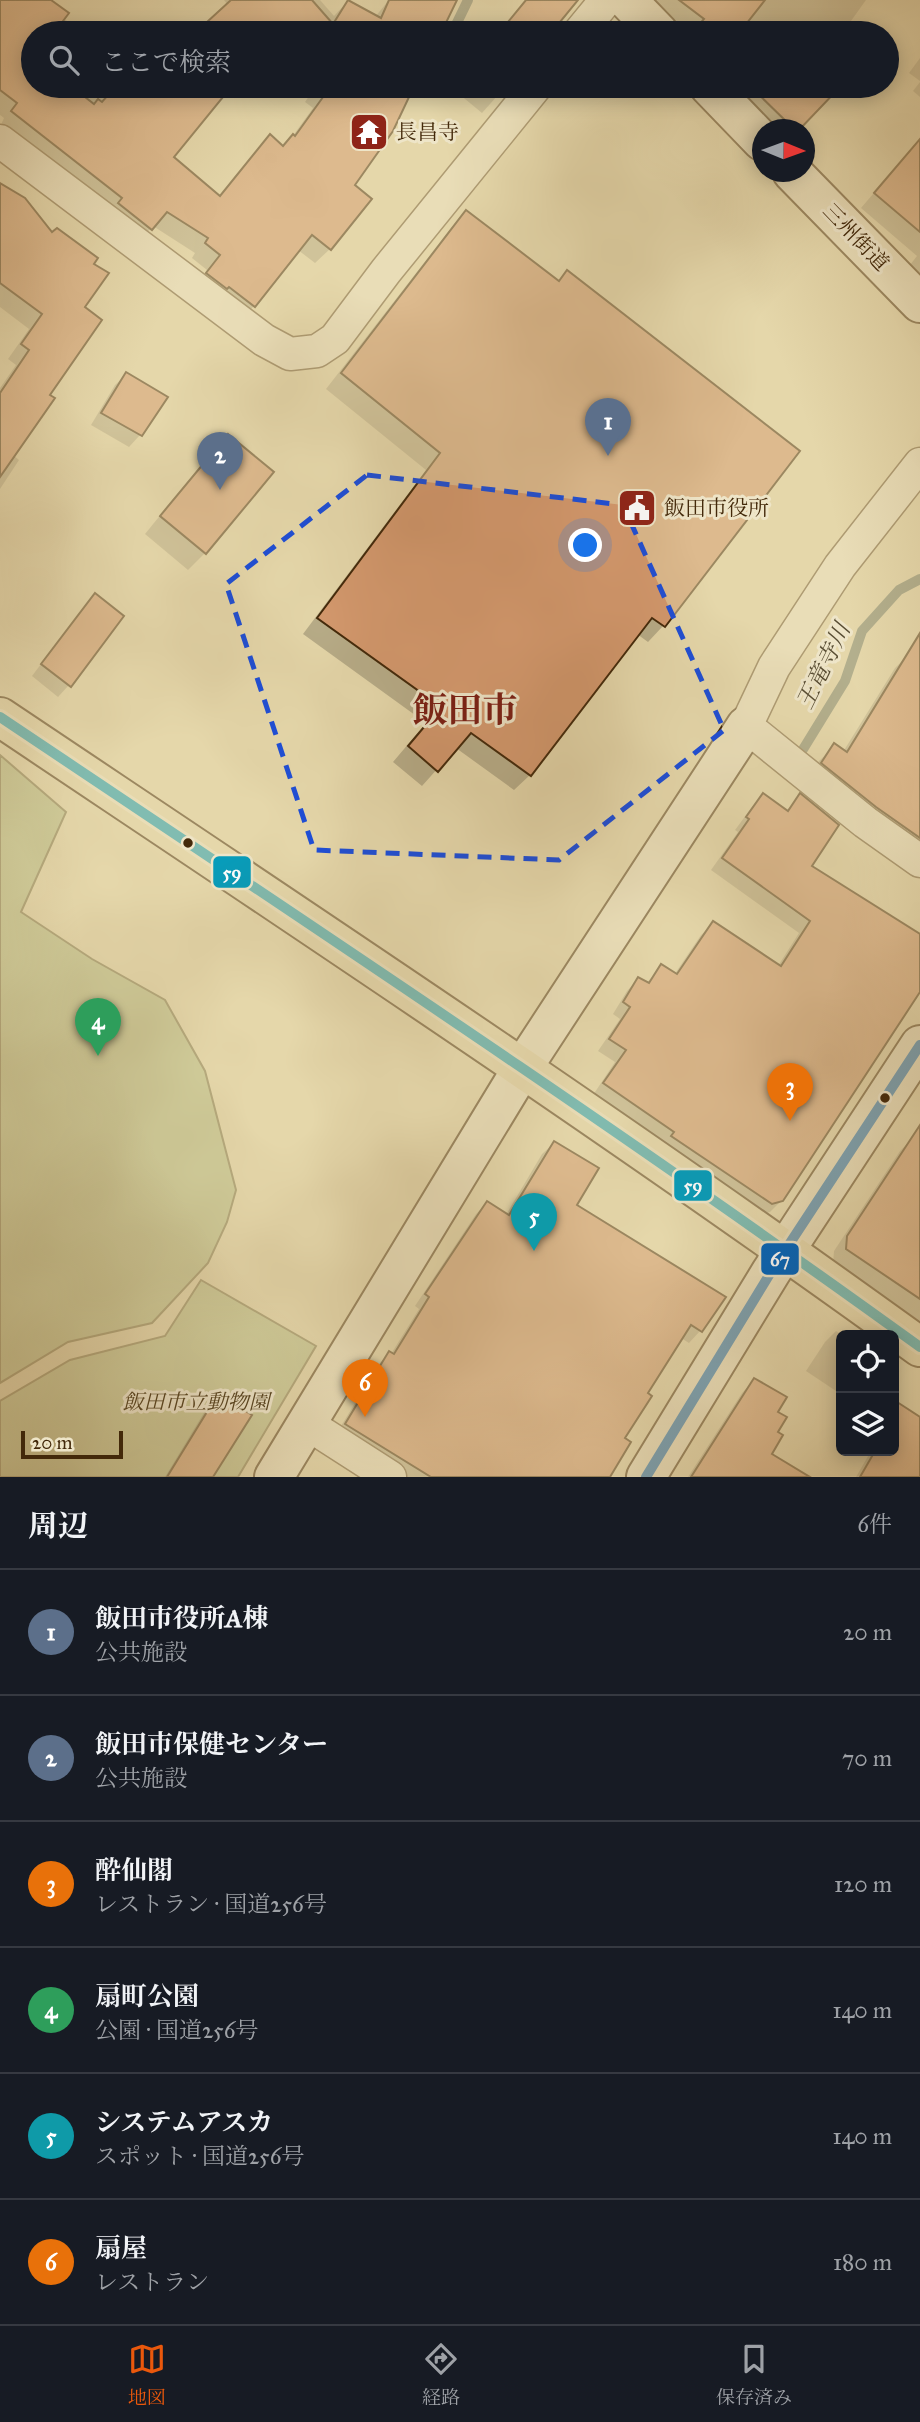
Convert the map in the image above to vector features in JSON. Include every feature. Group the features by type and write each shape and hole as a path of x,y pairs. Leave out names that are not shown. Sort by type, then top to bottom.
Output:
{"highway":[{"path":"0,717 523,1067 785,1249 920,1347"}],"street":[{"path":"589,21 606,0"},
{"path":"627,0 647,21"},
{"path":"0,141 264,340 290,354 317,351 335,339 386,271 526,98"},
{"path":"721,98 752,131"},
{"name":"三州街道","path":"802,182 920,303"},
{"path":"274,1477 523,1067 746,726 774,667 840,566 920,464"},
{"path":"746,726 865,822 920,861"},
{"path":"646,1477 785,1249 920,1045"},
{"path":"306,1423 390,1477"}],"highlighted area":[{"path":"367,475 623,505 724,730 559,860 314,850 226,584"}],"green space":[{"path":"0,755 66,812 21,912 92,959 165,1000 205,1071 236,1190 227,1222 208,1263 152,1323 68,1342 0,1383"},
{"name":"飯田市立動物園","path":"201,1280 316,1346 238,1477 0,1477 0,1401 70,1360 165,1336"}],"building":[{"path":"0,0 51,0 69,13 63,21 21,21 21,98 86,98 94,104 98,99 102,102 106,98 222,98 174,157 220,196 270,134 283,146 293,134 295,136 322,98 409,98 393,131 355,185 372,199 331,250 312,235 255,307 206,273 220,255 205,243 208,238 167,212 152,230 118,203 122,198 11,111 17,103 0,90"},
{"path":"231,0 312,0 330,21 208,21"},
{"path":"348,0 381,18 389,0 457,0 447,21 335,21"},
{"path":"526,0 578,0 561,21 509,21"},
{"path":"679,0 765,0 748,21 702,21 704,19"},
{"path":"762,98 830,98 810,119 784,119"},
{"path":"920,139 920,232 874,193"},
{"path":"0,183 25,198 52,232 57,228 98,258 94,264 109,273 85,307 102,320 50,395 55,398 0,477 0,393 29,350 21,344 42,314 0,283"},
{"name":"飯田市役所","path":"466,210 559,281 567,270 800,451 665,627 652,618 531,776 471,733 438,772 408,746 441,707 317,618 440,453 341,373"},
{"path":"126,372 168,397 142,436 101,413"},
{"path":"228,434 274,472 206,554 160,516"},
{"path":"95,593 124,616 71,687 41,664"},
{"path":"920,633 920,838 821,763 834,743 847,752"},
{"path":"763,793 788,811 800,793 839,825 812,866 920,934 920,992 783,1201 772,1204 671,1136 674,1132 603,1083 626,1050 609,1039 630,1007 623,1002 638,977 649,983 661,964 677,974 713,921 781,966 810,921 722,858"},
{"path":"920,1125 920,1299 846,1249 847,1236"},
{"path":"554,1141 599,1168 577,1205 726,1297 702,1332 691,1325 648,1393 652,1396 625,1438 631,1442 610,1477 431,1477 345,1424 389,1351 394,1354 429,1297 425,1294 487,1201 509,1215"},
{"path":"754,1378 787,1397 778,1412 787,1417 778,1432 783,1435 772,1454 810,1477 691,1477"},
{"path":"218,1394 252,1415 213,1477 167,1477"},
{"path":"899,1403 920,1417 920,1477 860,1477 872,1456 899,1456"}],"waterway":[{"path":"458,21 468,0"},
{"name":"王竜寺川","path":"802,751 845,681 862,631 899,590 920,579"}],"transit line":[{"name":"59","path":"0,717 578,1106 920,1347"},
{"name":"67","path":"646,1477 771,1272 920,1045"}],"place":[{"name":"長昌寺","path":"369,132"},
{"name":"飯田市役所A棟","path":"608,456"},
{"name":"飯田市保健センター","path":"220,490"},
{"name":"飯田市役所","path":"637,508"},
{"name":"扇町公園","path":"98,1056"},
{"name":"酔仙閣","path":"790,1121"},
{"name":"システムアスカ","path":"534,1251"},
{"name":"扇屋","path":"365,1417"}],"district":[{"name":"飯田市","path":"465,710"}]}
